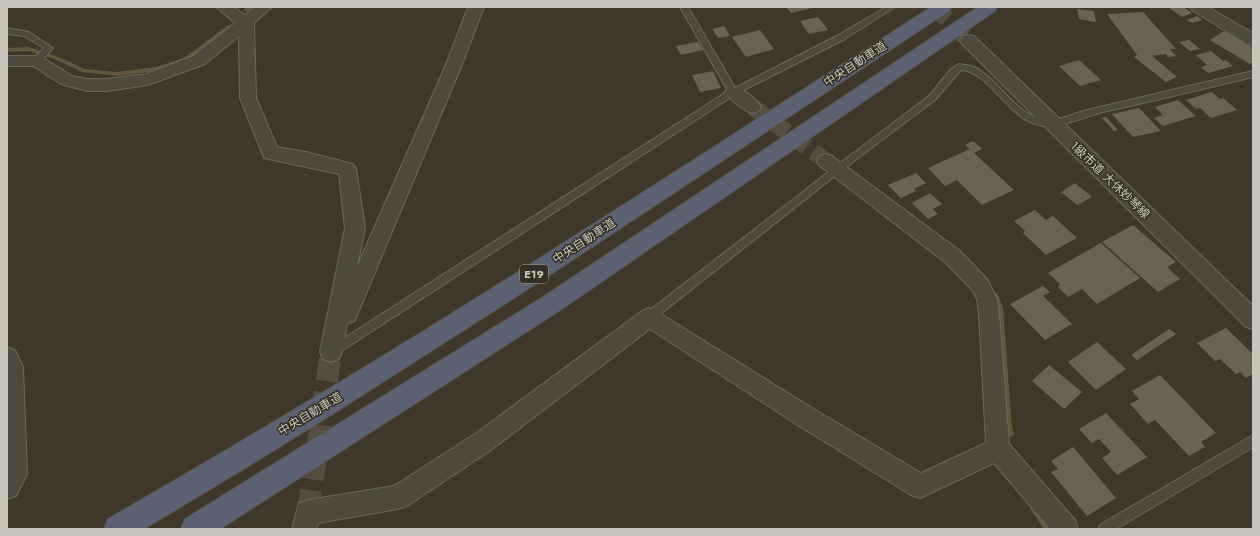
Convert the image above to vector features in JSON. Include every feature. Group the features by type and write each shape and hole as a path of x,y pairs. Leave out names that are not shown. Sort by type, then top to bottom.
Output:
{"highway":[{"name":"中央自動車道","path":"118,529 372,376 526,279 943,7"},
{"path":"195,529 551,304 989,7"}],"street":[{"path":"224,7 246,23"},
{"path":"7,61 37,61 67,80 87,85 107,85 148,79 199,60 264,7"},
{"path":"331,352 453,66 476,7"},
{"path":"1197,7 1253,40"},
{"path":"246,23 248,98 270,153 306,159 347,169 355,228 331,352"},
{"name":"1級市道 大休妙琴線","path":"968,40 1253,320"},
{"path":"733,92 753,107"},
{"path":"832,165 953,257 980,285 987,299 989,314 998,449 1066,529"},
{"path":"304,529 308,512 398,497 483,442 649,318 804,416 920,486 998,449"},
{"path":"7,357 12,367 15,474 7,487"}],"lane":[{"path":"684,7 733,92"},
{"path":"331,352 733,92 840,38 891,7"},
{"path":"7,31 26,34 49,48 37,61"},
{"path":"649,318 832,165 885,135 932,98 959,67 970,68 981,76 1006,100 1029,117 1044,124 1253,74"},
{"path":"1104,529 1253,441"}],"building":[{"path":"786,7 813,7 813,8 791,13"},
{"path":"1168,7 1183,7 1192,13 1182,17"},
{"path":"1077,9 1094,11 1096,22 1079,19"},
{"path":"1143,12 1176,49 1170,49 1176,56 1168,57 1166,54 1152,56 1177,77 1166,82 1134,57 1137,55 1107,14"},
{"path":"1197,16 1202,20 1192,23 1187,20"},
{"path":"818,17 828,30 809,34 800,21"},
{"path":"724,26 730,36 718,38 712,29"},
{"path":"760,30 774,49 746,57 732,37"},
{"path":"1224,31 1253,48 1253,62 1250,64 1210,40"},
{"path":"1189,40 1200,49 1190,51 1179,42"},
{"path":"698,42 703,50 681,55 676,46"},
{"path":"1211,51 1223,61 1226,60 1233,66 1208,73 1201,67 1207,65 1196,55"},
{"path":"1079,60 1101,80 1080,86 1059,66"},
{"path":"713,71 721,88 700,92 692,75"},
{"path":"1212,92 1220,99 1223,98 1237,110 1211,118 1200,108 1196,109 1186,100"},
{"path":"1178,100 1196,116 1163,126 1154,118 1163,115 1155,107"},
{"path":"1139,108 1161,131 1133,137 1112,114"},
{"path":"1106,117 1118,130 1114,131 1102,118"},
{"path":"973,141 982,149 974,153 1014,190 982,205 957,180 945,186 928,168 970,149 965,145"},
{"path":"916,173 926,183 914,189 916,191 901,198 888,185"},
{"path":"1075,183 1092,197 1077,205 1061,192"},
{"path":"930,193 942,204 933,209 938,214 928,219 912,203"},
{"path":"1035,210 1046,220 1053,216 1077,238 1046,255 1023,233 1025,231 1014,221"},
{"path":"1133,225 1176,262 1167,267 1180,279 1158,292 1102,242"},
{"path":"1101,243 1140,278 1097,304 1082,289 1068,297 1058,287 1060,284 1048,273"},
{"path":"1043,286 1050,292 1043,296 1072,324 1045,340 1010,304"},
{"path":"1226,328 1253,354 1253,374 1246,378 1240,372 1236,374 1220,359 1215,361 1197,343"},
{"path":"1169,329 1176,334 1137,360 1131,355"},
{"path":"1097,342 1126,369 1096,390 1068,362"},
{"path":"1049,365 1082,392 1064,409 1032,381"},
{"path":"1160,375 1216,433 1201,442 1205,447 1189,456 1155,420 1148,424 1130,404 1139,399 1132,391"},
{"path":"1106,413 1147,457 1117,475 1102,458 1111,452 1099,439 1092,443 1079,429"},
{"path":"1073,447 1116,498 1087,516 1051,472 1058,469 1051,461"}],"waterway":[{"path":"246,10 251,7"},
{"path":"7,50 29,49 59,59 84,71 117,74 156,69 186,59 228,27"},
{"path":"994,295 999,307 1008,428 1010,433"},
{"path":"1034,509 1049,529"}],"tunnel":[{"path":"935,7 968,40"},
{"path":"753,107 826,161"},
{"path":"308,512 331,352"}]}
